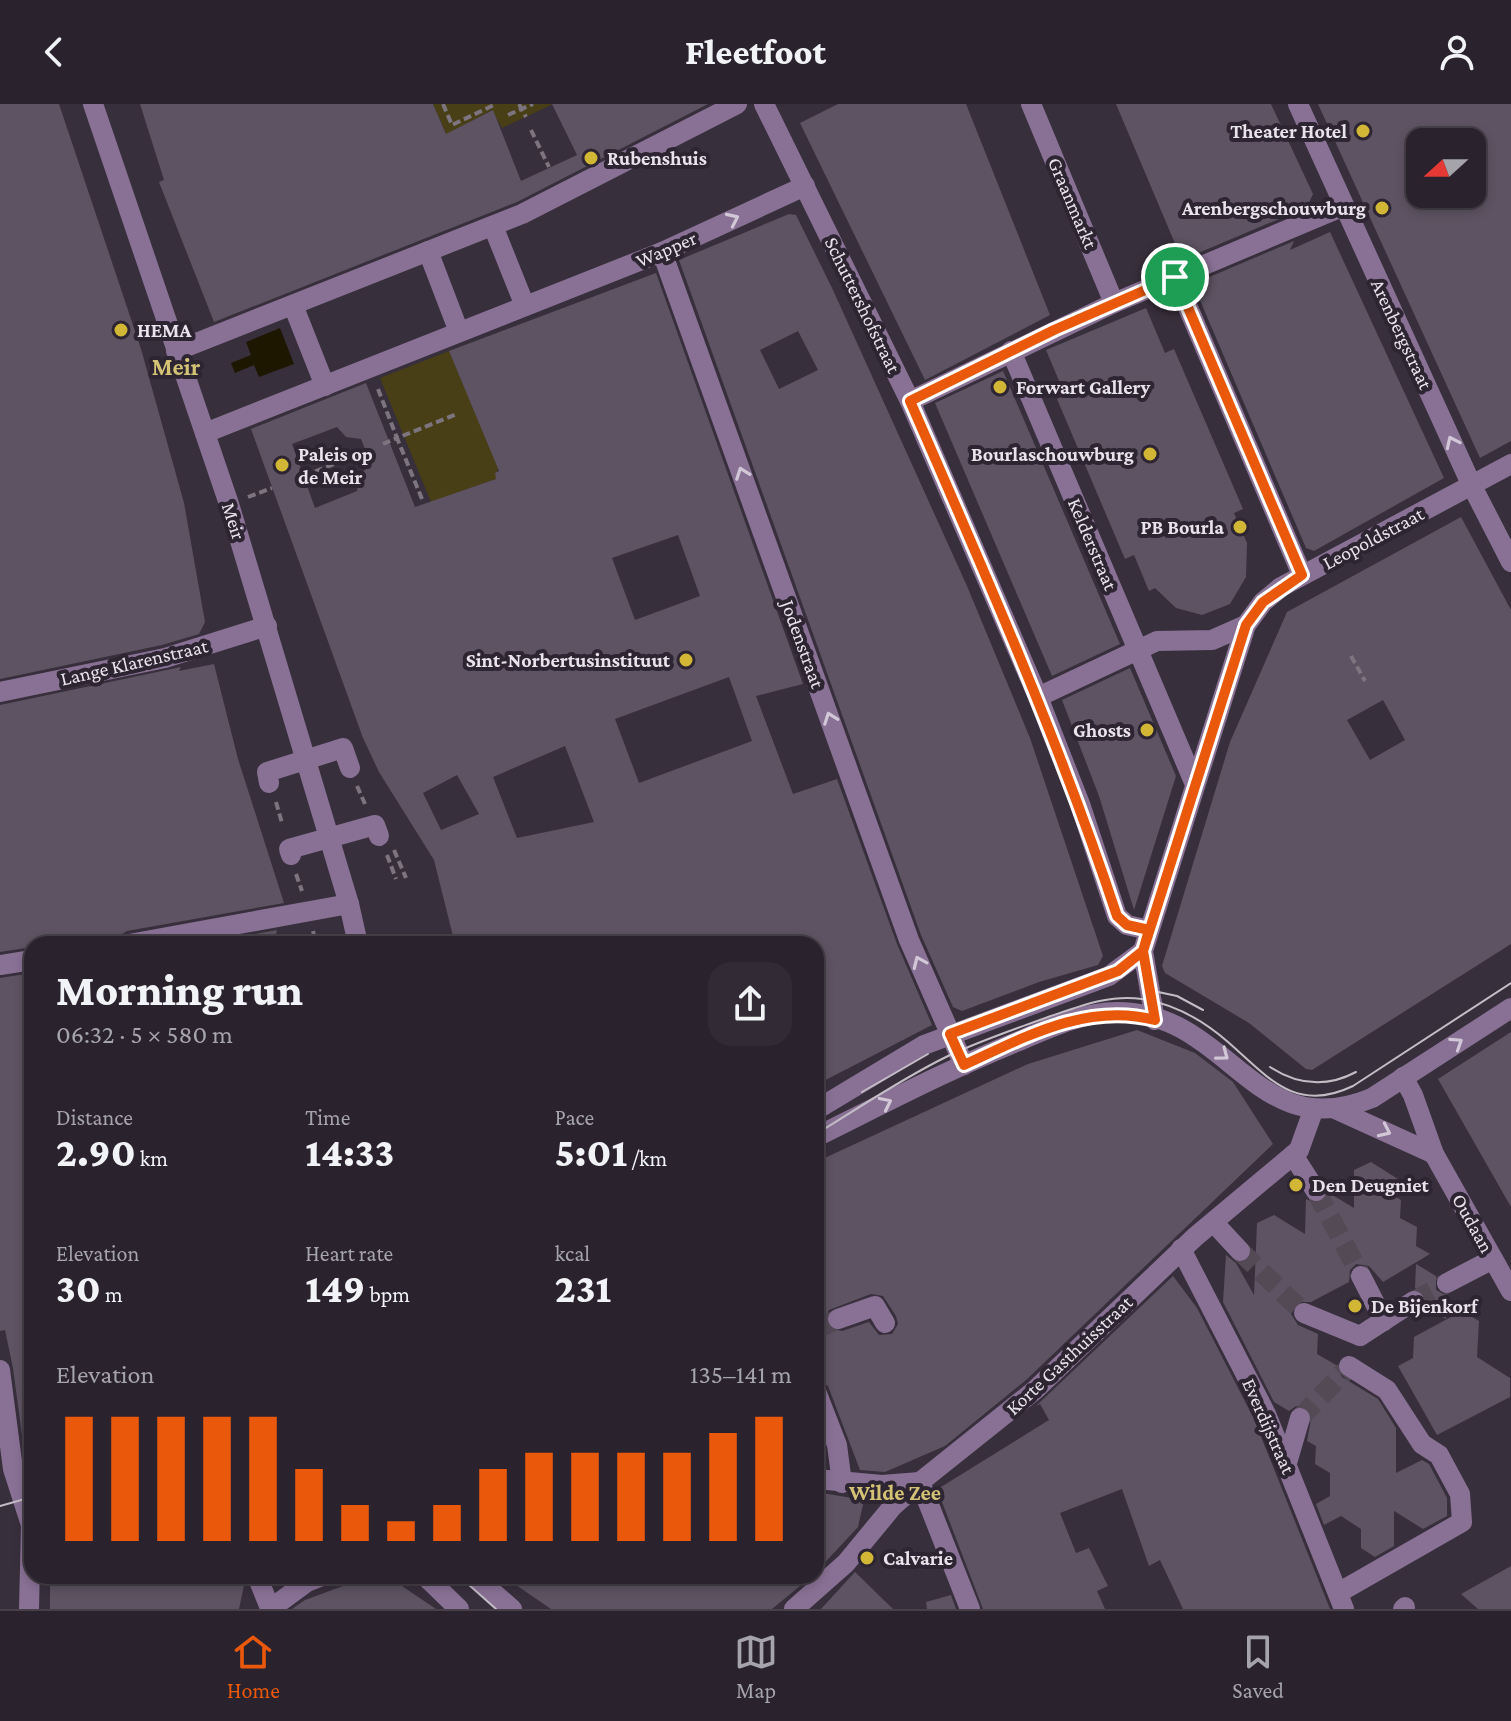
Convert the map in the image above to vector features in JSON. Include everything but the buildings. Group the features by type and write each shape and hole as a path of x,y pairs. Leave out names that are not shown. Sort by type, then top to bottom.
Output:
{"street":[{"name":"Meir","path":"93,104 267,626 356,936"},
{"path":"176,351 493,226 737,104"},
{"name":"Graanmarkt","path":"1031,104 1114,303"},
{"name":"Arenbergstraat","path":"1298,104 1472,486 1511,562"},
{"name":"Schuttershofstraat","path":"771,106 805,186 910,401 1038,697 1080,804 1117,916 1127,925 1149,930"},
{"name":"Wapper","path":"205,433 662,252 805,186"},
{"path":"910,401 1114,303 1344,206"},
{"path":"493,226 525,306"},
{"path":"428,251 459,332"},
{"name":"Jodenstraat","path":"662,252 909,940 964,1065"},
{"path":"1175,277 1302,575"},
{"path":"293,305 325,386"},
{"name":"Kelderstraat","path":"1011,351 1194,782"},
{"name":"Leopoldstraat","path":"1246,625 1263,602 1302,575 1511,464"},
{"path":"1038,697 1137,649 1173,638 1212,640 1246,625"},
{"path":"1155,1020 1143,951 1246,625"},
{"name":"Lange Klarenstraat","path":"0,692 165,658 267,626"},
{"path":"269,783 267,772 343,748 350,768"},
{"path":"291,855 289,849 375,825 386,844"},
{"path":"177,936 349,904"},
{"path":"824,1105 897,1059 950,1034 1109,976 1143,951"},
{"path":"0,965 24,961"},
{"path":"824,1133 964,1065 1051,1027 1099,1014 1118,1012 1155,1020 1203,1040 1272,1095 1313,1111 1335,1109 1372,1098 1511,1008"},
{"name":"Oudaan","path":"1403,1077 1413,1095 1434,1154 1511,1291"},
{"path":"1335,1109 1434,1154"},
{"name":"Korte Gasthuisstraat","path":"824,1582 846,1563 893,1506 1035,1390 1181,1249 1299,1150 1313,1111"},
{"path":"1293,1155 1316,1191"},
{"path":"1214,1223 1240,1251"},
{"name":"Everdijstraat","path":"1181,1249 1226,1332 1287,1463 1341,1601"},
{"path":"1447,1283 1493,1259"},
{"path":"1361,1276 1384,1321"},
{"path":"1341,1601 1462,1522 1460,1494 1439,1455 1422,1444 1387,1390 1347,1368 1360,1336 1414,1301"},
{"path":"838,1319 875,1306 885,1323"},
{"path":"1304,1313 1360,1336"},
{"path":"0,1370 13,1469 24,1487"},
{"path":"824,1412 837,1445 842,1483"},
{"path":"1287,1463 1300,1418"},
{"path":"824,1480 882,1485 920,1482 970,1609"},
{"path":"882,1485 893,1506"},
{"path":"0,1500 24,1493"},
{"path":"29,1609 30,1584"},
{"path":"260,1584 270,1608 309,1584"},
{"path":"433,1584 459,1609"},
{"path":"483,1584 512,1609"},
{"name":"Korte Gasthuisstraat","path":"794,1609 822,1584"}],"path":[{"path":"443,104 452,125 496,104"},
{"path":"479,104 482,111"},
{"path":"508,115 521,106 533,104"},
{"path":"521,106 526,117"},
{"path":"531,130 549,167"},
{"path":"369,368 422,499"},
{"path":"383,444 457,414"},
{"path":"304,476 366,451"},
{"path":"1351,656 1365,681"},
{"path":"386,844 406,878"},
{"path":"386,844 396,879"},
{"path":"312,928 314,936"}],"shaded area":[{"path":"433,104 553,104 502,128 492,110 448,138"},
{"path":"280,328 294,364 259,377 254,365 235,373 231,363 251,355 246,342"},
{"path":"449,351 498,466 496,479 431,502 380,378"}],"tunnel":[{"path":"1316,1191 1361,1276"},
{"path":"1240,1251 1304,1313"},
{"path":"1414,1301 1447,1283"},
{"path":"824,1325 838,1319"},
{"path":"1300,1418 1345,1371"}],"tram line":[{"path":"824,1129 958,1051 1071,1009 1118,998 1154,1001 1188,1014 1219,1034 1256,1068 1284,1088 1315,1096 1333,1094 1353,1086 1511,983"},
{"path":"1144,989 1177,996 1203,1010"},
{"path":"862,1092 928,1054"},
{"path":"1270,1067 1291,1078 1312,1082 1334,1080 1356,1072"},
{"path":"0,1506 24,1499"},
{"path":"468,1584 496,1609"}],"place":[{"name":"Theater Hotel","path":"1363,131"},
{"name":"Rubenshuis","path":"591,158"},
{"name":"Arenbergschouwburg","path":"1382,208"},
{"name":"HEMA","path":"121,330"},
{"name":"Forwart Gallery","path":"1000,387"},
{"name":"Bourlaschouwburg","path":"1150,454"},
{"name":"Paleis op de Meir","path":"282,465"},
{"name":"PB Bourla","path":"1240,527"},
{"name":"Sint-Norbertusinstituut","path":"686,660"},
{"name":"Ghosts","path":"1147,730"},
{"name":"Den Deugniet","path":"1296,1185"},
{"name":"De Bijenkorf","path":"1355,1306"},
{"name":"Calvarie","path":"867,1558"}],"district":[{"name":"Meir","path":"176,367"},
{"name":"Wilde Zee","path":"895,1492"}],"route":[{"path":"1175,277 1054,330 910,401 1038,697 1080,804 1117,916 1127,925 1149,930 1143,951 1109,976 950,1034 964,1065 1076,1019 1118,1012 1155,1020 1143,951 1194,782 1246,625 1263,602 1302,575 1175,277"}]}
